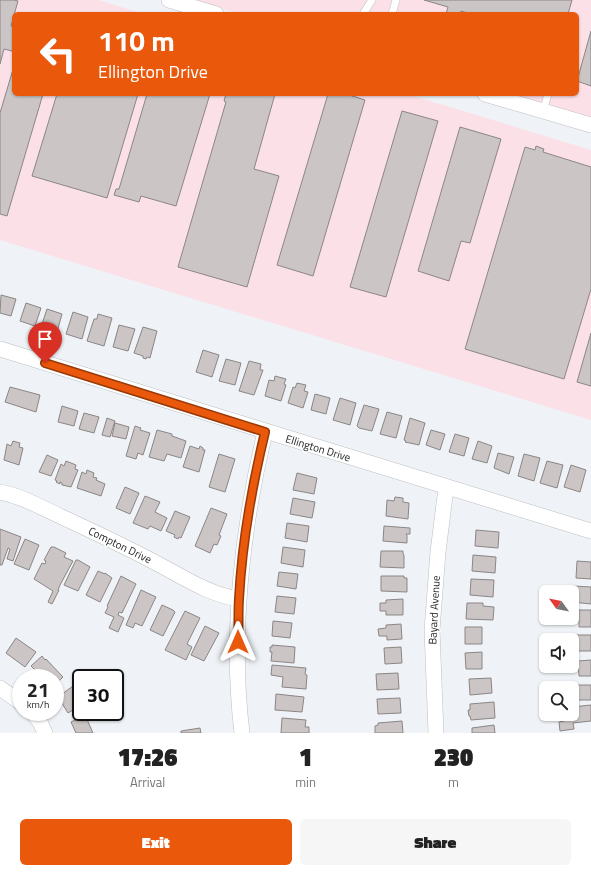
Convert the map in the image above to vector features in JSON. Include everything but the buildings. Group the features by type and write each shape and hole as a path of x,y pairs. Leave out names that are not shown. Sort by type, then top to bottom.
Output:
{"street":[{"path":"179,1 210,12"},
{"path":"492,96 591,125"},
{"name":"Ellington Drive","path":"0,349 591,532"},
{"path":"242,733 238,700 239,599 252,496 265,432"},
{"name":"Bayard Avenue","path":"436,733 432,630 438,552 446,488"},
{"name":"Compton Drive","path":"0,492 35,504 116,542 178,575 225,597 239,599"},
{"path":"0,688 12,697"},
{"path":"39,721 45,733"}],"lane":[{"path":"364,12 372,0"},
{"path":"393,12 396,0"},
{"path":"543,111 547,96"}],"shaded area":[{"path":"0,0 98,0 137,12 12,12 12,96 414,96 591,150 591,420 0,240"},
{"path":"193,0 591,0 591,117 518,96 579,96 579,12 233,12"}],"route":[{"path":"45,363 265,432 252,496 245,543 239,599 238,642"}]}
